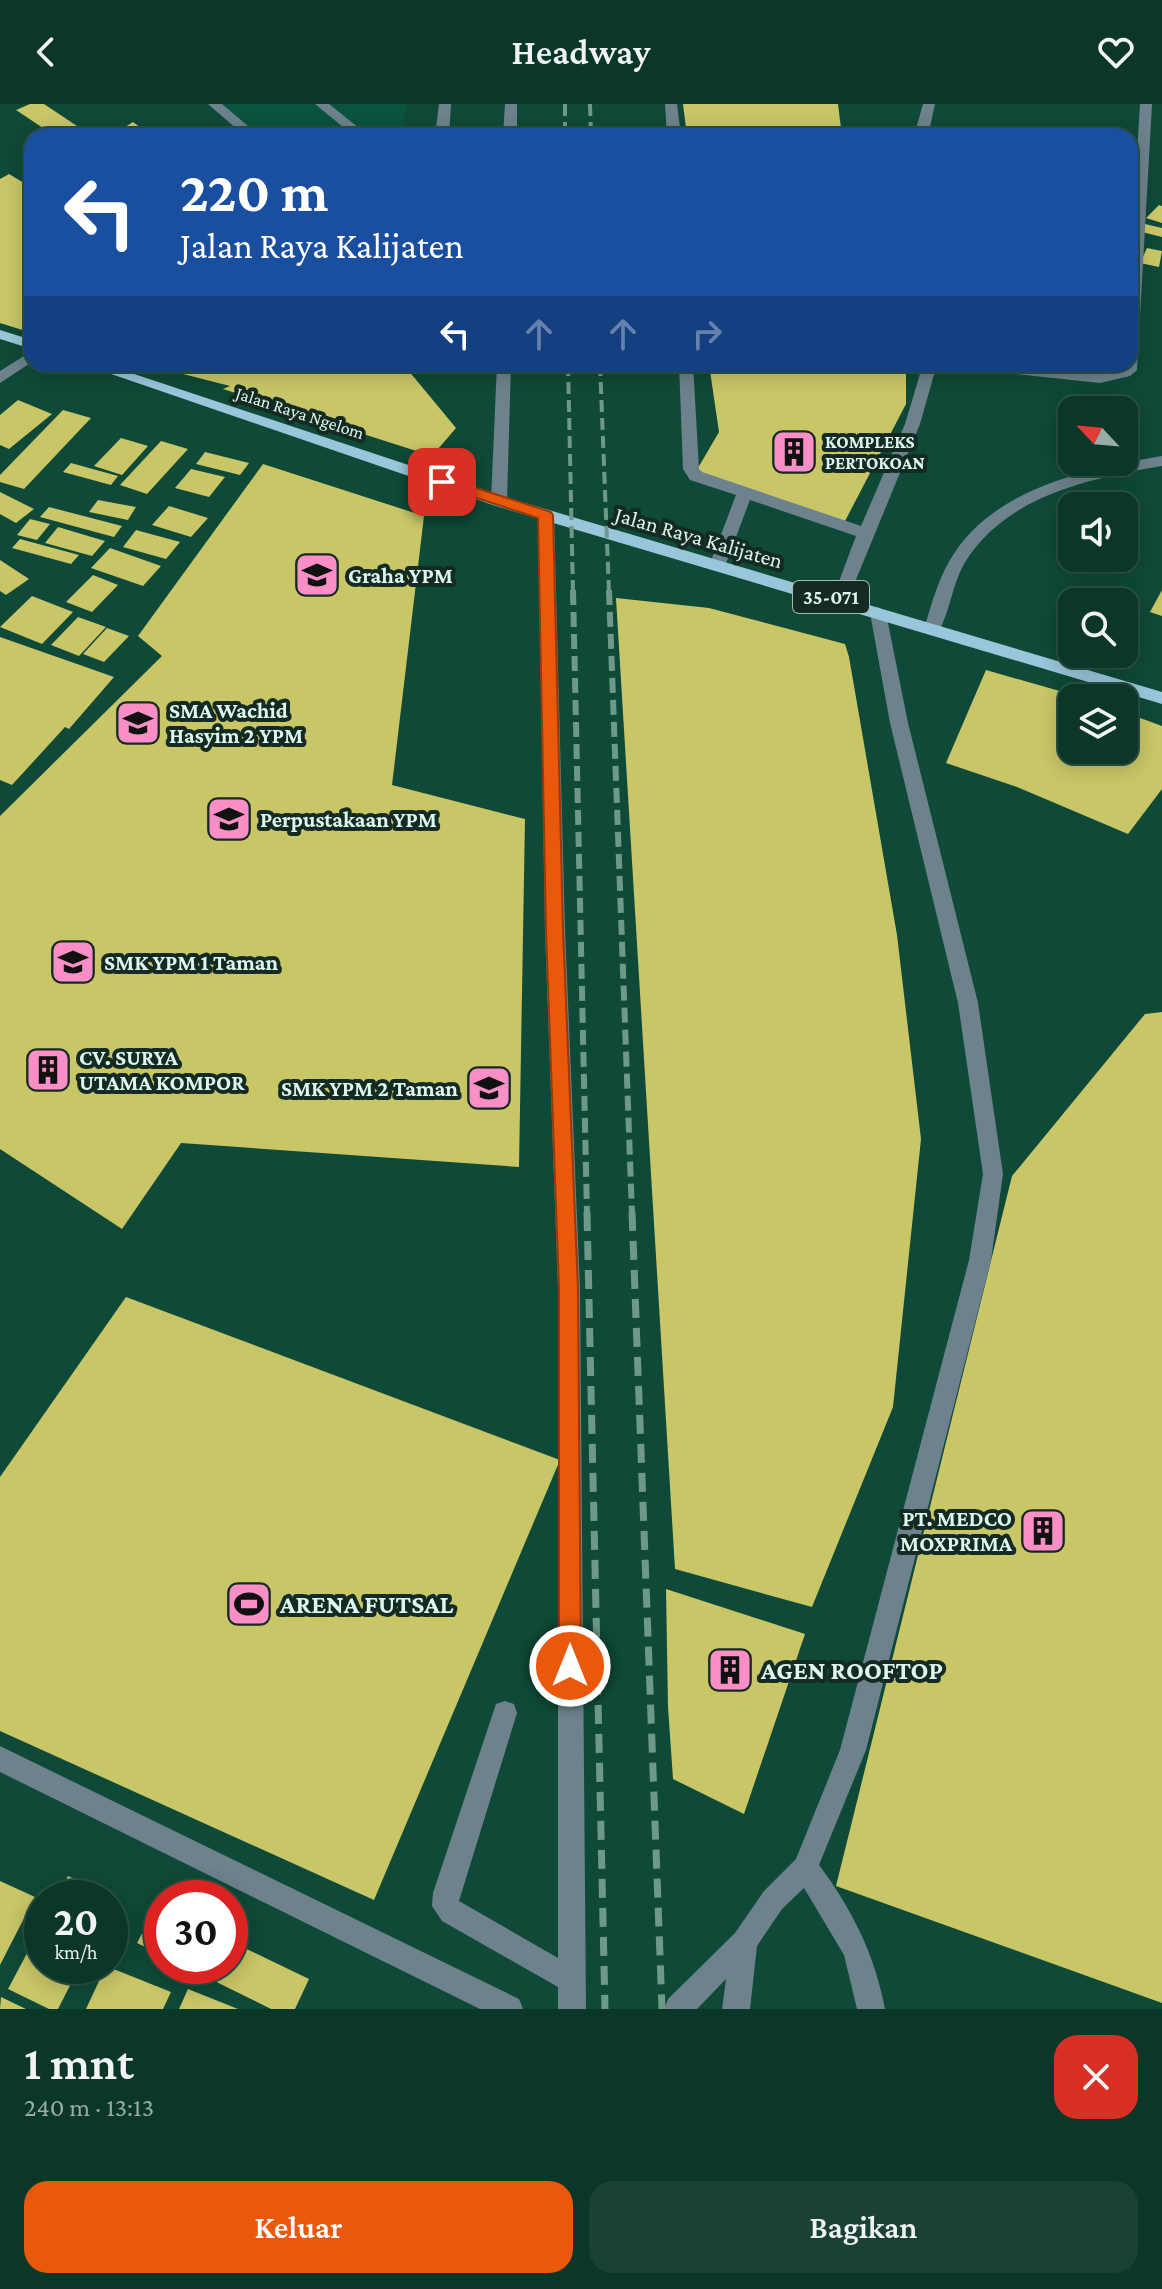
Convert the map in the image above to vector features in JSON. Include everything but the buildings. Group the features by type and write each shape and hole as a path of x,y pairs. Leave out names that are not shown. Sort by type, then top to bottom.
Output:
{"main road":[{"path":"0,334 24,342"},
{"name":"Jalan Raya Ngelom","path":"113,372 499,501"},
{"name":"Jalan Raya Kalijaten","path":"499,501 1162,698"}],"street":[{"path":"214,104 243,128"},
{"path":"321,104 352,128"},
{"path":"443,128 445,104"},
{"path":"510,128 511,104"},
{"path":"671,104 673,128"},
{"path":"923,128 929,104"},
{"path":"1138,254 1146,104"},
{"path":"0,378 24,361"},
{"path":"499,501 504,372"},
{"path":"686,372 691,469 700,478 865,533"},
{"path":"840,600 853,557 910,428 928,372"},
{"path":"1038,372 1100,378 1126,372"},
{"path":"932,629 959,557 996,518 1025,500 1107,469 1162,461"},
{"path":"717,566 745,493"},
{"path":"546,515 555,930 569,1289 572,2009"},
{"path":"678,2009 744,1942 773,1900 805,1868 853,1750 976,1275 993,1174 968,1003 899,723 878,613"},
{"path":"505,1713 446,1893 445,1906 572,1980"},
{"path":"0,1759 509,2009"},
{"path":"805,1868 839,1912 867,1981 871,2009"},
{"path":"736,2009 744,1942"}],"shaded area":[{"path":"206,104 406,104 402,128 235,128"}],"railway":[{"path":"565,104 565,128"},
{"path":"590,104 591,128"},
{"path":"568,372 573,592"},
{"path":"600,372 609,592"},
{"path":"573,590 587,1214"},
{"path":"609,590 632,1214"},
{"path":"587,1212 605,2009"},
{"path":"632,1212 662,2009"}],"place":[{"name":"KOMPLEKS PERTOKOAN","path":"794,452"},
{"name":"Graha YPM","path":"317,575"},
{"name":"SMA Wachid Hasyim 2 YPM","path":"138,723"},
{"name":"Perpustakaan YPM","path":"229,819"},
{"name":"SMK YPM 1 Taman","path":"73,962"},
{"name":"CV. SURYA UTAMA KOMPOR","path":"48,1070"},
{"name":"SMK YPM 2 Taman","path":"489,1088"},
{"name":"PT. MEDCO MOXPRIMA","path":"1043,1531"},
{"name":"ARENA FUTSAL","path":"249,1604"},
{"name":"AGEN ROOFTOP","path":"730,1670"}],"route":[{"path":"442,482 546,515 555,930 569,1289 570,1666"}]}
